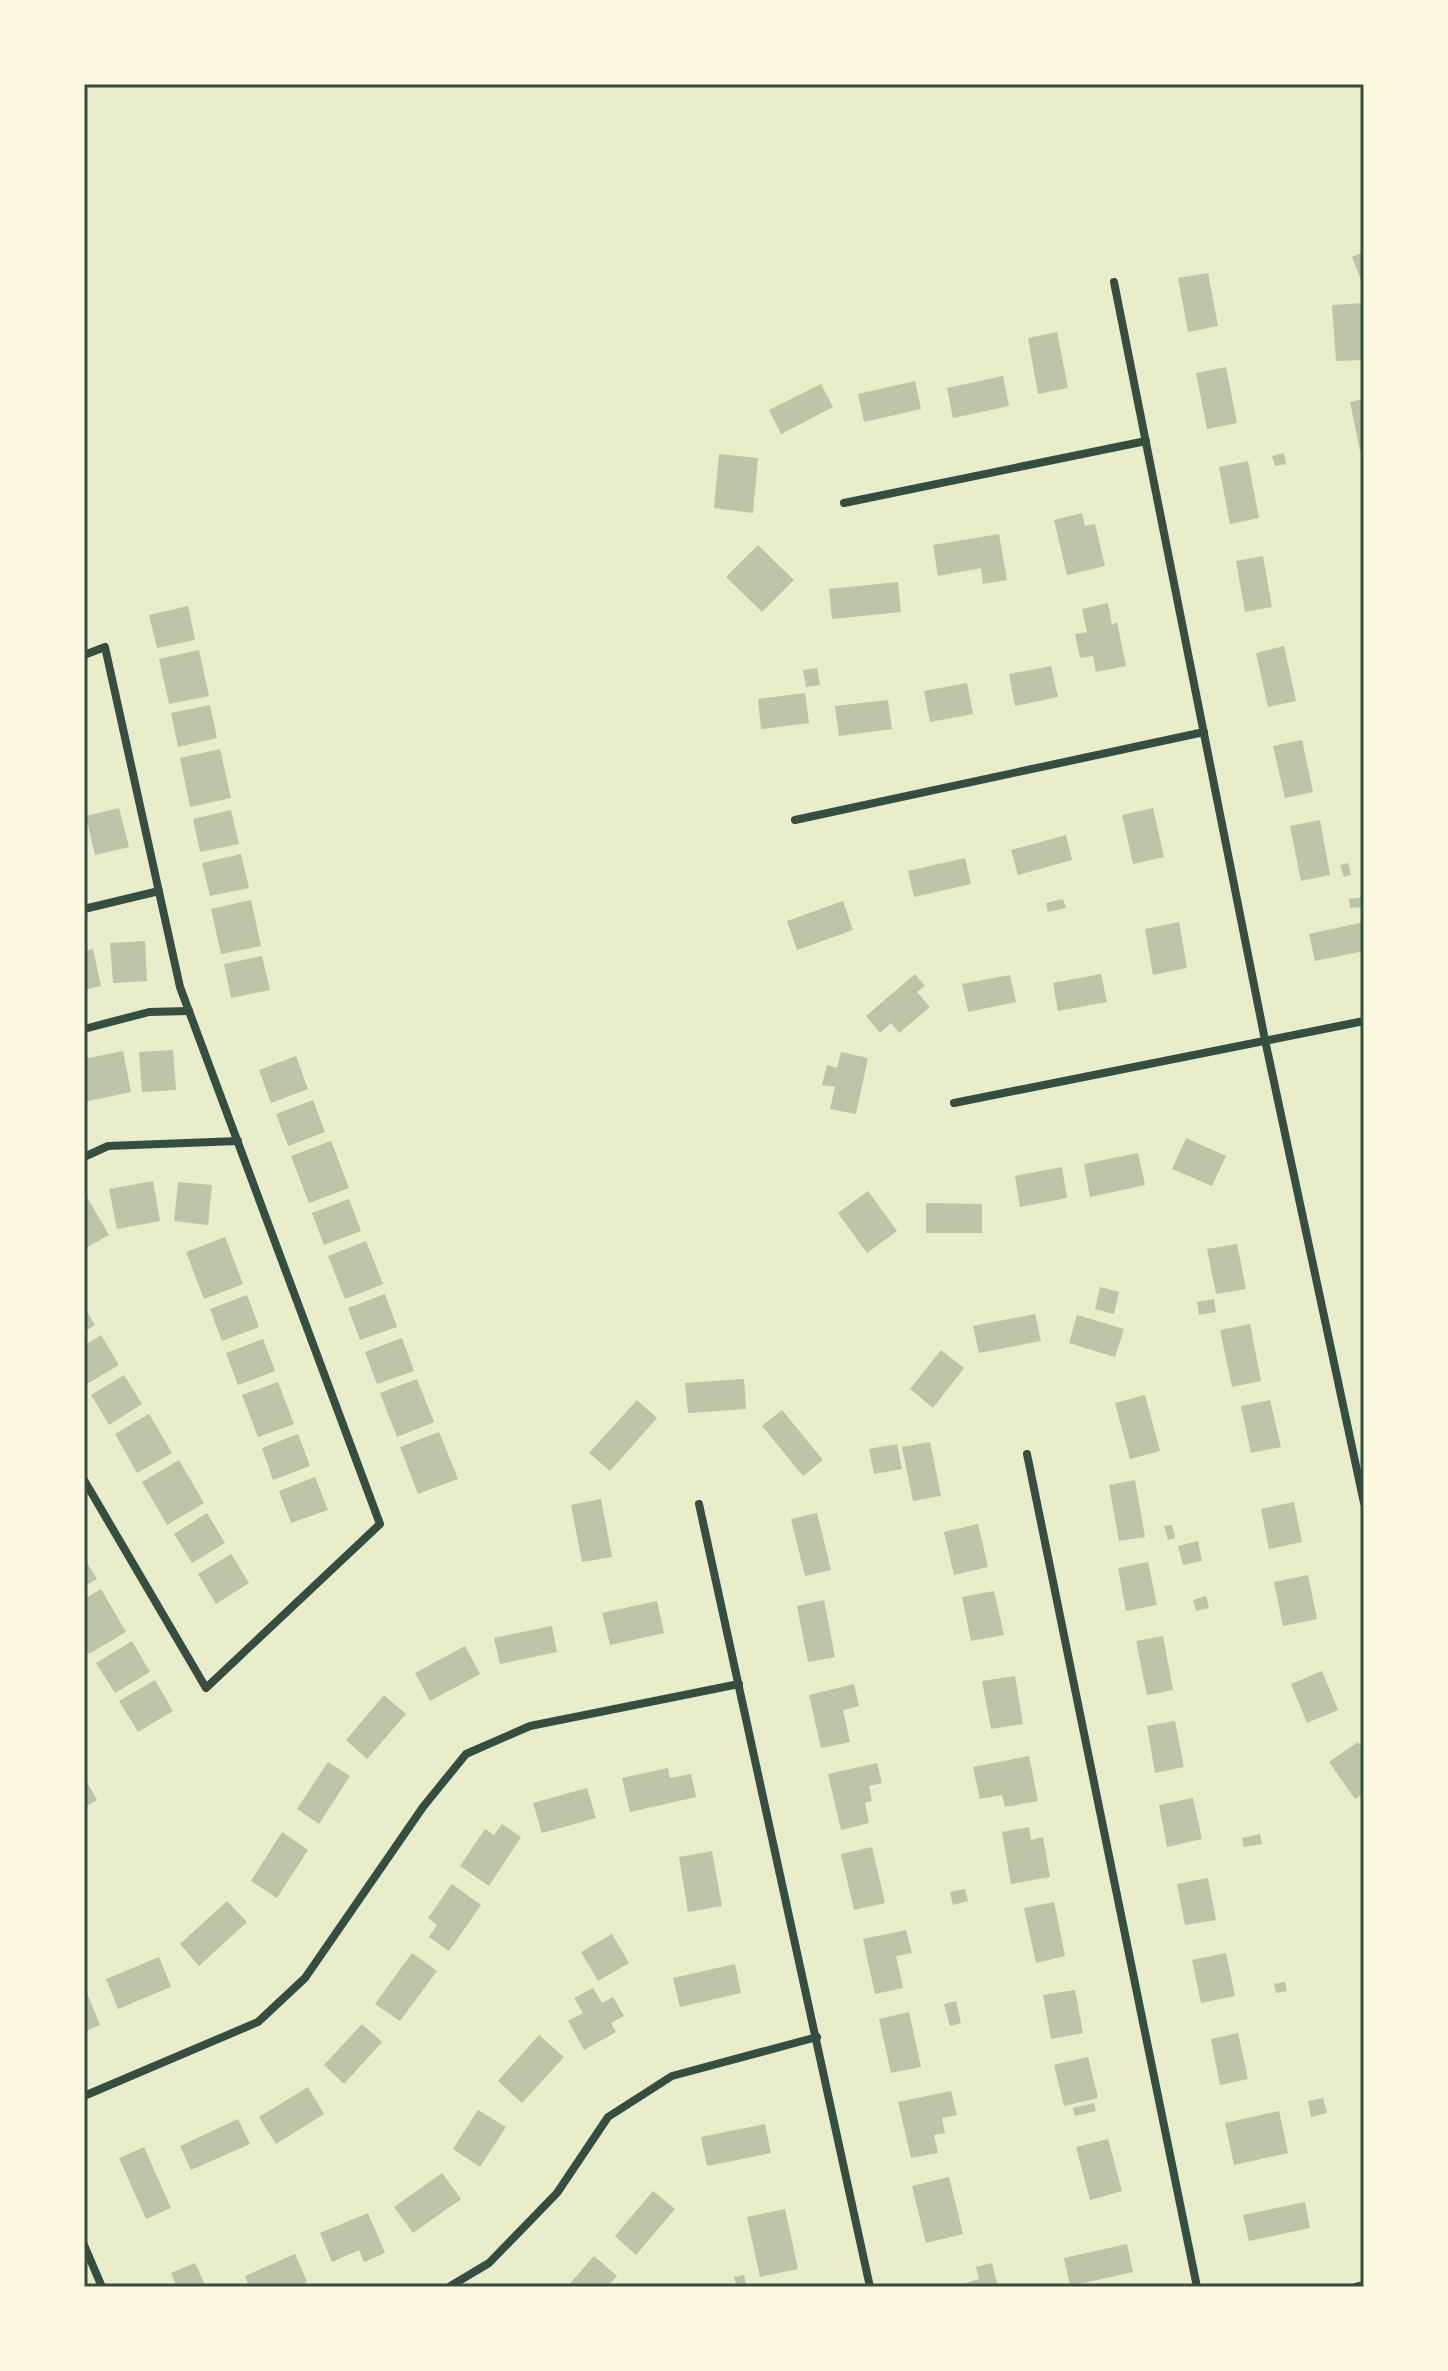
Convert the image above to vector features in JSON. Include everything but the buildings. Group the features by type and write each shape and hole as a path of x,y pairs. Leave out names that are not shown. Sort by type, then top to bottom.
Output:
{"street":[{"path":"1114,282 1265,1040 1364,1503"},
{"path":"844,503 1146,441"},
{"path":"84,655 105,647 180,987 380,1524 206,1688 84,1480"},
{"path":"795,820 1204,732"},
{"path":"84,909 159,891"},
{"path":"84,1029 149,1012 189,1011"},
{"path":"954,1103 1364,1021"},
{"path":"84,1157 108,1146 238,1141"},
{"path":"1027,1454 1197,2287"},
{"path":"699,1504 870,2287"},
{"path":"84,2096 258,2022 305,1978 423,1807 466,1754 530,1726 739,1684"},
{"path":"449,2287 489,2263 557,2193 608,2117 672,2076 817,2037"},
{"path":"84,2245 102,2287"},
{"path":"1356,2287 1364,2285"}]}
